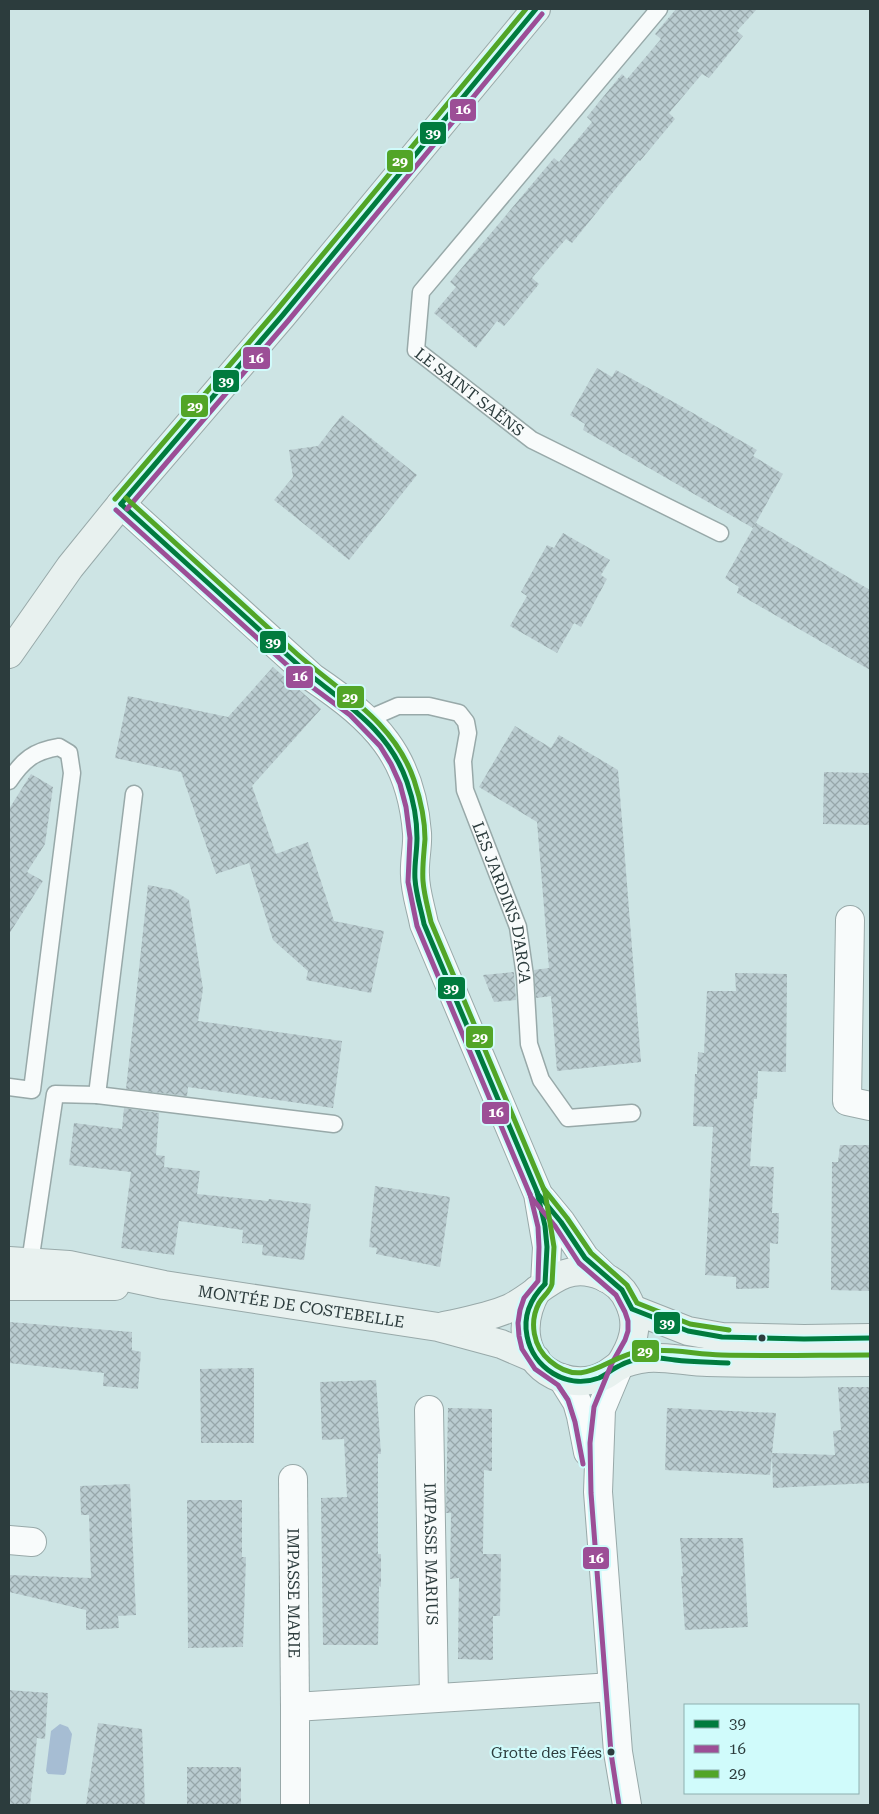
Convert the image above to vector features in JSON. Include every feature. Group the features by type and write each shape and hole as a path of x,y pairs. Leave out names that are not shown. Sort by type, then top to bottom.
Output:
{"main road":[{"path":"9,654 70,567 121,504 282,316 536,9"},
{"name":"MONTÉE DE COSTEBELLE","path":"19,1274 69,1265 164,1285 438,1327 501,1344 536,1358"},
{"name":"MONTÉE DE COSTEBELLE","path":"438,1327 475,1320 496,1313 524,1300 560,1275 571,1272 594,1273 606,1278 622,1290 632,1308 635,1332 627,1353 619,1366"},
{"name":"MONTÉE DE COSTEBELLE","path":"541,1287 527,1313 526,1337 536,1358 543,1367 562,1378 585,1381 596,1379 619,1366 648,1358 706,1362 870,1362"},
{"path":"632,1308 688,1331 722,1337 870,1338"}],"street":[{"path":"121,504 313,678 343,698 368,719 401,765 412,797 417,835 414,877 424,924 538,1194 548,1246 541,1287"},
{"path":"850,920 847,1100 870,1106"},
{"path":"538,1194 561,1222 585,1258 606,1278"},
{"path":"619,1366 600,1409 598,1492 618,1752 627,1805"},
{"path":"562,1378 577,1402 598,1492"},
{"name":"IMPASSE MARIUS","path":"429,1410 434,1698"},
{"name":"IMPASSE MARIE","path":"292,1479 294,1707"},
{"path":"296,1805 294,1707 613,1687"}],"lane":[{"name":"LE SAINT SAËNS","path":"659,9 421,292 416,350 532,440 720,532"},
{"name":"LES JARDINS D'ARCA","path":"368,719 398,706 429,706 459,713 466,722 468,733 463,761 465,790 518,927 525,976 529,1044 541,1080 568,1118 632,1112"},
{"path":"9,781 15,771 31,755 48,748 59,747 69,753 72,773 32,1090 9,1088"},
{"path":"98,1095 134,794"},
{"path":"19,1274 55,1094 98,1095 334,1124"}],"water":[{"path":"60,1724 68,1727 72,1734 66,1773 64,1775 48,1774 46,1771 51,1731"}],"building":[{"path":"676,9 757,9 737,31 743,36 709,78 702,74 669,113 675,119 572,243 566,239 532,278 539,284 517,311 504,326 497,321 476,348 434,313 456,287 450,282 554,158 559,162 592,122 587,117 622,74 627,79 661,39 655,34"},
{"path":"597,368 612,377 616,370 679,405 757,450 753,456 783,474 753,528 583,430 585,424 570,415"},
{"path":"342,415 417,475 349,560 274,500 293,477 289,450 318,446"},
{"path":"756,523 870,590 870,670 737,593 739,587 725,578"},
{"path":"563,533 610,560 601,575 607,579 581,627 574,623 557,653 510,626 527,596 521,592 547,545 554,548"},
{"path":"273,667 321,709 252,786 276,854 308,842 334,921 384,931 371,993 306,980 308,971 273,940 249,863 216,874 181,772 115,758 128,696 228,717"},
{"path":"515,726 551,748 559,735 618,770 641,1062 557,1071 551,996 536,998 534,970 549,968 537,822 479,787"},
{"path":"824,772 870,773 870,825 823,824"},
{"path":"31,774 53,787 45,844 27,872 43,881 9,934 9,809"},
{"path":"148,885 173,890 189,900 203,989 198,1021 342,1041 333,1108 188,1087 187,1096 126,1089"},
{"path":"514,972 516,1000 494,1002 483,975"},
{"path":"735,973 787,974 786,1072 758,1071 757,1099 754,1099 750,1166 774,1167 772,1213 779,1213 778,1244 770,1243 769,1288 736,1289 736,1277 705,1275 713,1127 693,1126 695,1074 697,1074 698,1052 704,1053 707,991 736,991"},
{"path":"124,1108 159,1113 156,1155 165,1156 164,1167 200,1171 197,1194 311,1204 304,1260 262,1255 263,1245 242,1243 243,1230 179,1221 174,1255 121,1248 131,1172 69,1165 74,1123 122,1129"},
{"path":"840,1145 870,1145 870,1291 831,1290 832,1162 838,1162"},
{"path":"375,1186 450,1197 440,1267 376,1254 377,1248 369,1247"},
{"path":"9,1322 132,1332 132,1350 141,1352 138,1389 103,1386 104,1373 9,1363"},
{"path":"254,1368 254,1443 201,1443 200,1369"},
{"path":"376,1380 381,1454 378,1454 378,1554 381,1554 381,1587 379,1586 378,1645 323,1645 321,1498 347,1497 344,1439 322,1440 320,1382"},
{"path":"838,1387 870,1387 870,1483 773,1488 772,1453 835,1455 833,1431 841,1430"},
{"path":"448,1408 492,1409 492,1471 484,1470 483,1554 501,1554 500,1616 493,1616 493,1660 458,1659 459,1578 450,1579 451,1513 446,1513"},
{"path":"667,1408 776,1413 770,1475 665,1470"},
{"path":"130,1484 136,1615 118,1616 119,1628 86,1630 86,1610 9,1592 9,1575 91,1578 89,1515 81,1515 80,1486"},
{"path":"187,1500 242,1500 242,1557 246,1557 243,1647 188,1648"},
{"path":"680,1538 743,1538 748,1627 685,1630"},
{"path":"9,1690 48,1693 45,1739 37,1738 30,1805 9,1805"},
{"path":"98,1723 142,1729 145,1805 86,1805"},
{"path":"187,1767 241,1767 241,1805 187,1805"}],"transit line":[{"name":"29","path":"115,499 276,311 526,9"},
{"name":"39","path":"121,504 282,316 536,9"},
{"name":"16","path":"127,509 288,321 542,14"},
{"name":"29","path":"126,498 297,654 364,709 380,724 405,759 414,780 423,817 425,832 423,881 431,922 545,1192 554,1247 552,1284 539,1303 534,1318 536,1342 544,1355 563,1369 574,1373 596,1369 629,1354 652,1350 721,1355 870,1355"},
{"name":"39","path":"121,504 295,662 359,714 387,744 407,782 413,802 417,838 415,879 424,924 538,1194 561,1222 585,1258 622,1290 632,1309 688,1331 722,1337 870,1338"},
{"name":"16","path":"116,510 308,684 350,715 380,746 400,784 406,807 410,838 408,882 417,926 531,1197 555,1226 579,1263 616,1295 625,1312 628,1321 628,1331 612,1363 594,1407 590,1443 591,1493 611,1753 619,1805"},
{"name":"29","path":"544,1189 591,1253 627,1285 637,1303 690,1324 729,1330"},
{"name":"39","path":"537,1192 545,1226 547,1247 545,1284"},
{"name":"16","path":"530,1194 538,1227 538,1281 524,1298 518,1323 519,1336 522,1349 535,1369 558,1385 568,1400 575,1422 583,1464"},
{"name":"39","path":"545,1284 529,1308 526,1329 536,1358 553,1374 575,1381 587,1381 599,1378 626,1363 648,1358 728,1363"}],"place":[{"name":"Grotte des Fées","path":"611,1752"}]}
